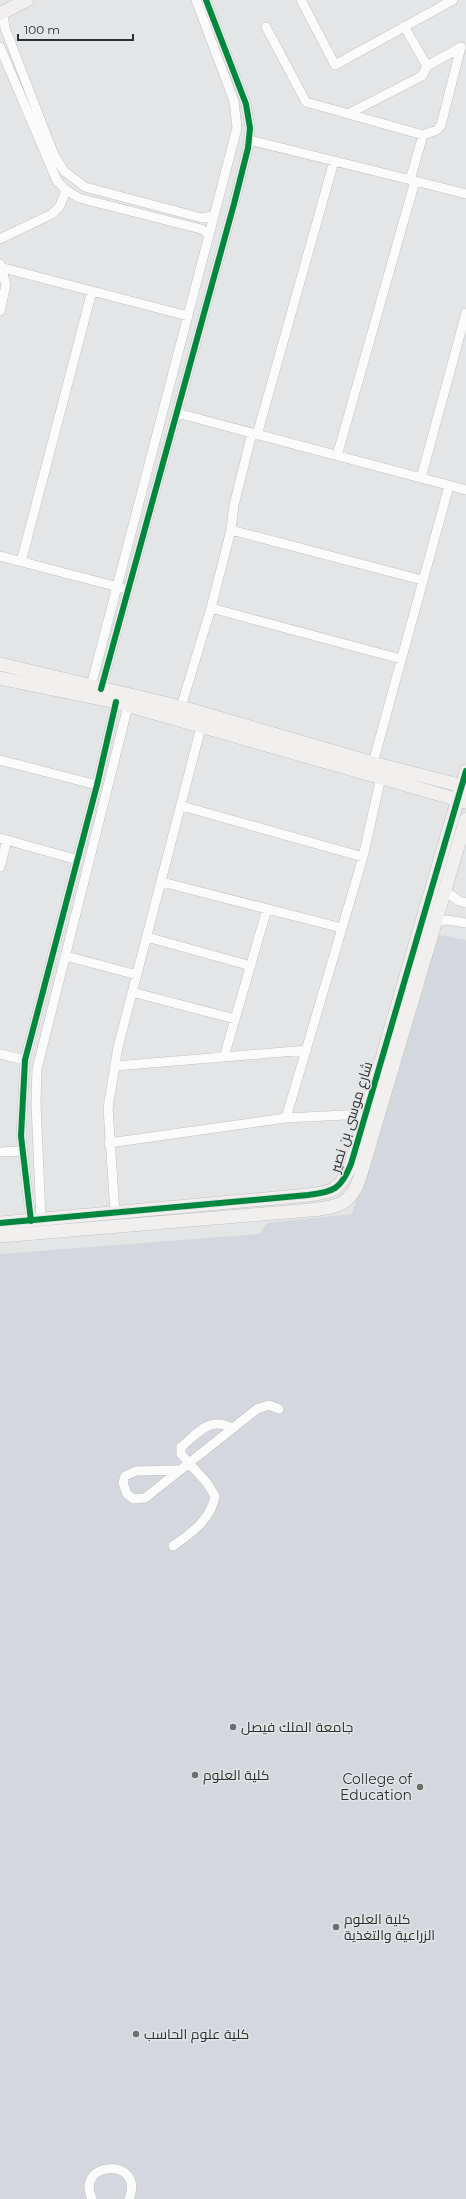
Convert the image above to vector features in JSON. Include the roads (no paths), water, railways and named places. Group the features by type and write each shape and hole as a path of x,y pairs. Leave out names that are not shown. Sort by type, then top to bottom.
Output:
{"street":[{"path":"27,0 1,13 5,28 54,155 64,171 85,187 202,218 214,215"},
{"path":"96,688 128,590 234,204 249,140 250,128 246,104 206,13 196,0"},
{"path":"96,688 116,587 237,128 234,101 206,13 206,0"},
{"path":"301,0 335,65 453,0"},
{"path":"404,26 427,66"},
{"path":"266,27 306,102 423,136 437,130 441,124 464,46"},
{"path":"348,114 422,76 427,66 464,46"},
{"path":"0,47 57,181 66,190 79,198 201,229 209,234"},
{"path":"337,456 423,136"},
{"path":"249,140 466,194"},
{"path":"181,707 231,530 234,505 334,161"},
{"path":"0,239 52,214 60,206 66,190"},
{"path":"0,266 188,316"},
{"path":"0,266 6,285 0,311"},
{"path":"21,562 92,291"},
{"path":"421,478 466,313"},
{"path":"177,413 466,490"},
{"path":"373,763 449,486"},
{"path":"231,530 422,580"},
{"path":"0,556 128,590"},
{"path":"210,608 401,659"},
{"path":"0,664 181,707 373,763 464,787"},
{"path":"0,678 122,704 462,801"},
{"path":"36,1220 22,1150 25,1060 48,977 97,785 122,704"},
{"path":"36,1220 37,1068 66,956 122,704"},
{"path":"115,1213 109,1143 108,1108 118,1046 182,806 201,727"},
{"path":"0,760 97,785"},
{"name":"شارع موسى بن نصير","path":"0,1223 308,1195 335,1190 345,1178 462,801 466,771"},
{"path":"286,1118 363,857 381,777"},
{"path":"182,806 363,857"},
{"name":"شارع موسى بن نصير","path":"0,1236 332,1208 349,1199 356,1189 360,1177 466,819"},
{"path":"0,867 4,839 78,860"},
{"path":"162,882 342,928"},
{"path":"445,891 459,902 466,903"},
{"path":"224,1057 267,909"},
{"path":"436,921 447,920 466,923"},
{"path":"147,937 251,966"},
{"path":"66,956 137,975"},
{"path":"48,977 59,980"},
{"path":"132,992 235,1019"},
{"path":"115,1066 307,1050"},
{"path":"0,1054 25,1060"},
{"path":"109,1143 286,1118 365,1114"},
{"path":"0,1152 22,1150"},
{"path":"178,1470 136,1470 125,1476 123,1483 127,1494 134,1500 145,1498 188,1462 265,1405 279,1409"},
{"path":"173,1546 198,1526 213,1508 215,1496 208,1483 181,1454 181,1447 209,1424 223,1423 232,1428"},
{"path":"92,2199 89,2188 92,2178 99,2170 109,2168 119,2169 127,2175 131,2185 129,2199"}],"place":[{"name":"جامعة الملك فيصل","path":"233,1727"},
{"name":"كلية العلوم","path":"195,1775"},
{"name":"College of Education","path":"420,1787"},
{"name":"كلية العلوم الزراعية والتغذية","path":"336,1927"},
{"name":"كلية علوم الحاسب","path":"136,2034"}]}
